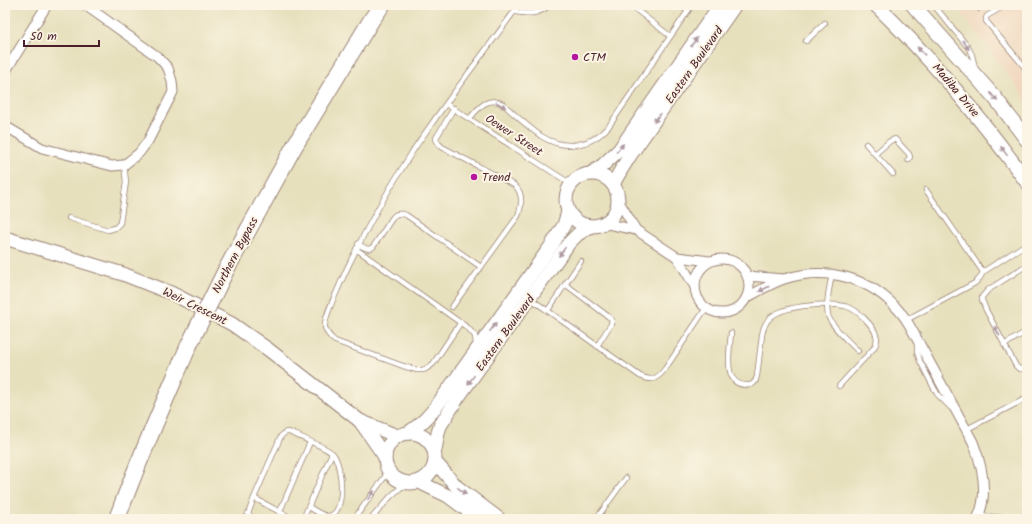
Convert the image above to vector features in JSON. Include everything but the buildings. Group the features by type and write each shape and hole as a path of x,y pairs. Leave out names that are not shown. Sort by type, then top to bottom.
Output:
{"highway":[{"name":"Northern Bypass","path":"117,519 140,458 189,345 226,270 295,145 368,25 382,5"}],"main road":[{"name":"Madiba Drive","path":"876,5 941,72 994,137 1027,182"},
{"name":"Madiba Drive","path":"913,5 996,99 1027,140"}],"street":[{"path":"5,72 48,5"},
{"path":"5,126 42,148 112,166 124,165 139,153 148,141 173,92 172,80 168,68 158,57 84,5"},
{"name":"Eastern Boulevard","path":"402,434 418,426 430,415 551,246 564,225 568,212 566,205 567,190 571,184 576,178 590,174 613,156 623,144 720,5"},
{"name":"Eastern Boulevard","path":"613,184 629,157 735,5"},
{"path":"590,174 603,176 613,184 617,192 618,200 636,230 677,257 695,287"},
{"name":"Eastern Boulevard","path":"435,457 438,433 443,420 457,399 569,243 578,234 607,222 613,216 617,208 618,200"},
{"path":"568,212 572,218 584,225 597,225 636,230"},
{"name":"Weir Crescent","path":"5,238 123,274 171,293 232,324 269,350 360,421"},
{"path":"677,257 710,261 728,259 742,268 747,276 749,284 748,294 744,302 738,308 720,314 711,312 698,300 695,291 695,282 698,273 703,266 710,261"},
{"path":"746,298 783,279 801,275 825,273 850,278 861,282 874,289 893,304 906,320 917,339 961,417 978,454 983,477 983,498 978,518"},
{"path":"747,276 783,279"},
{"path":"360,421 402,434 415,433 427,439 432,444 435,457 457,487 499,519"},
{"path":"360,421 385,456"},
{"path":"402,434 391,442 385,456 386,465 393,477 399,481 413,483 448,496 479,519"},
{"path":"413,483 427,478 432,471 435,457"}],"lane":[{"path":"461,322 433,364 422,370 403,366 335,341 328,335 325,323 358,244 373,215 411,153 519,5"},
{"path":"514,12 531,14 541,11 550,5"},
{"path":"630,5 670,36"},
{"path":"680,5 688,10"},
{"path":"470,118 478,109 488,102 498,102 548,140 560,144 572,145 593,140 605,131 692,5"},
{"path":"932,5 968,47 972,55 977,77"},
{"path":"1002,7 988,16 986,19 987,22 1027,70"},
{"path":"806,41 825,23"},
{"name":"Oewer Street","path":"446,104 571,184"},
{"path":"452,307 518,216 521,205 521,199 517,188 514,185 437,143 436,138 454,108"},
{"path":"875,154 890,141 895,139 909,154 910,157 908,160"},
{"path":"866,144 893,174"},
{"path":"69,218 108,230 115,228 120,223 126,182 124,165"},
{"path":"926,190 983,272"},
{"path":"358,244 368,249 374,248 393,217 396,214 401,213 481,267"},
{"path":"906,320 975,283 983,272 1023,246"},
{"path":"356,249 461,322 475,336 477,350"},
{"path":"548,310 581,261"},
{"path":"1027,265 988,290 982,297 983,303 1017,368 1021,369 1027,367"},
{"path":"832,274 828,315 832,323 858,351"},
{"path":"565,284 612,320 612,324 597,346"},
{"path":"530,298 640,376 647,379 654,379 658,377 665,369 706,308"},
{"path":"731,334 730,374 735,381 748,386 756,381 763,329 771,317 787,309 828,304 846,307 858,312 876,333 876,345 839,386"},
{"path":"1004,344 1027,331"},
{"path":"967,429 1027,398"},
{"path":"255,519 247,517 282,436 286,432 289,432 332,453 338,464 341,494 338,506 333,514 326,516 309,507"},
{"path":"280,511 310,442"},
{"path":"304,519 332,453"},
{"path":"354,519 389,471"},
{"path":"598,519 599,515 626,478"},
{"path":"371,519 391,496 413,483"},
{"path":"254,498 293,519"},
{"path":"978,518 1025,519"}],"path":[{"path":"973,5 986,19"}],"shaded area":[{"path":"956,5 1027,5 1027,101"}],"place":[{"name":"CTM","path":"575,57"},
{"name":"Trend","path":"474,177"}]}
